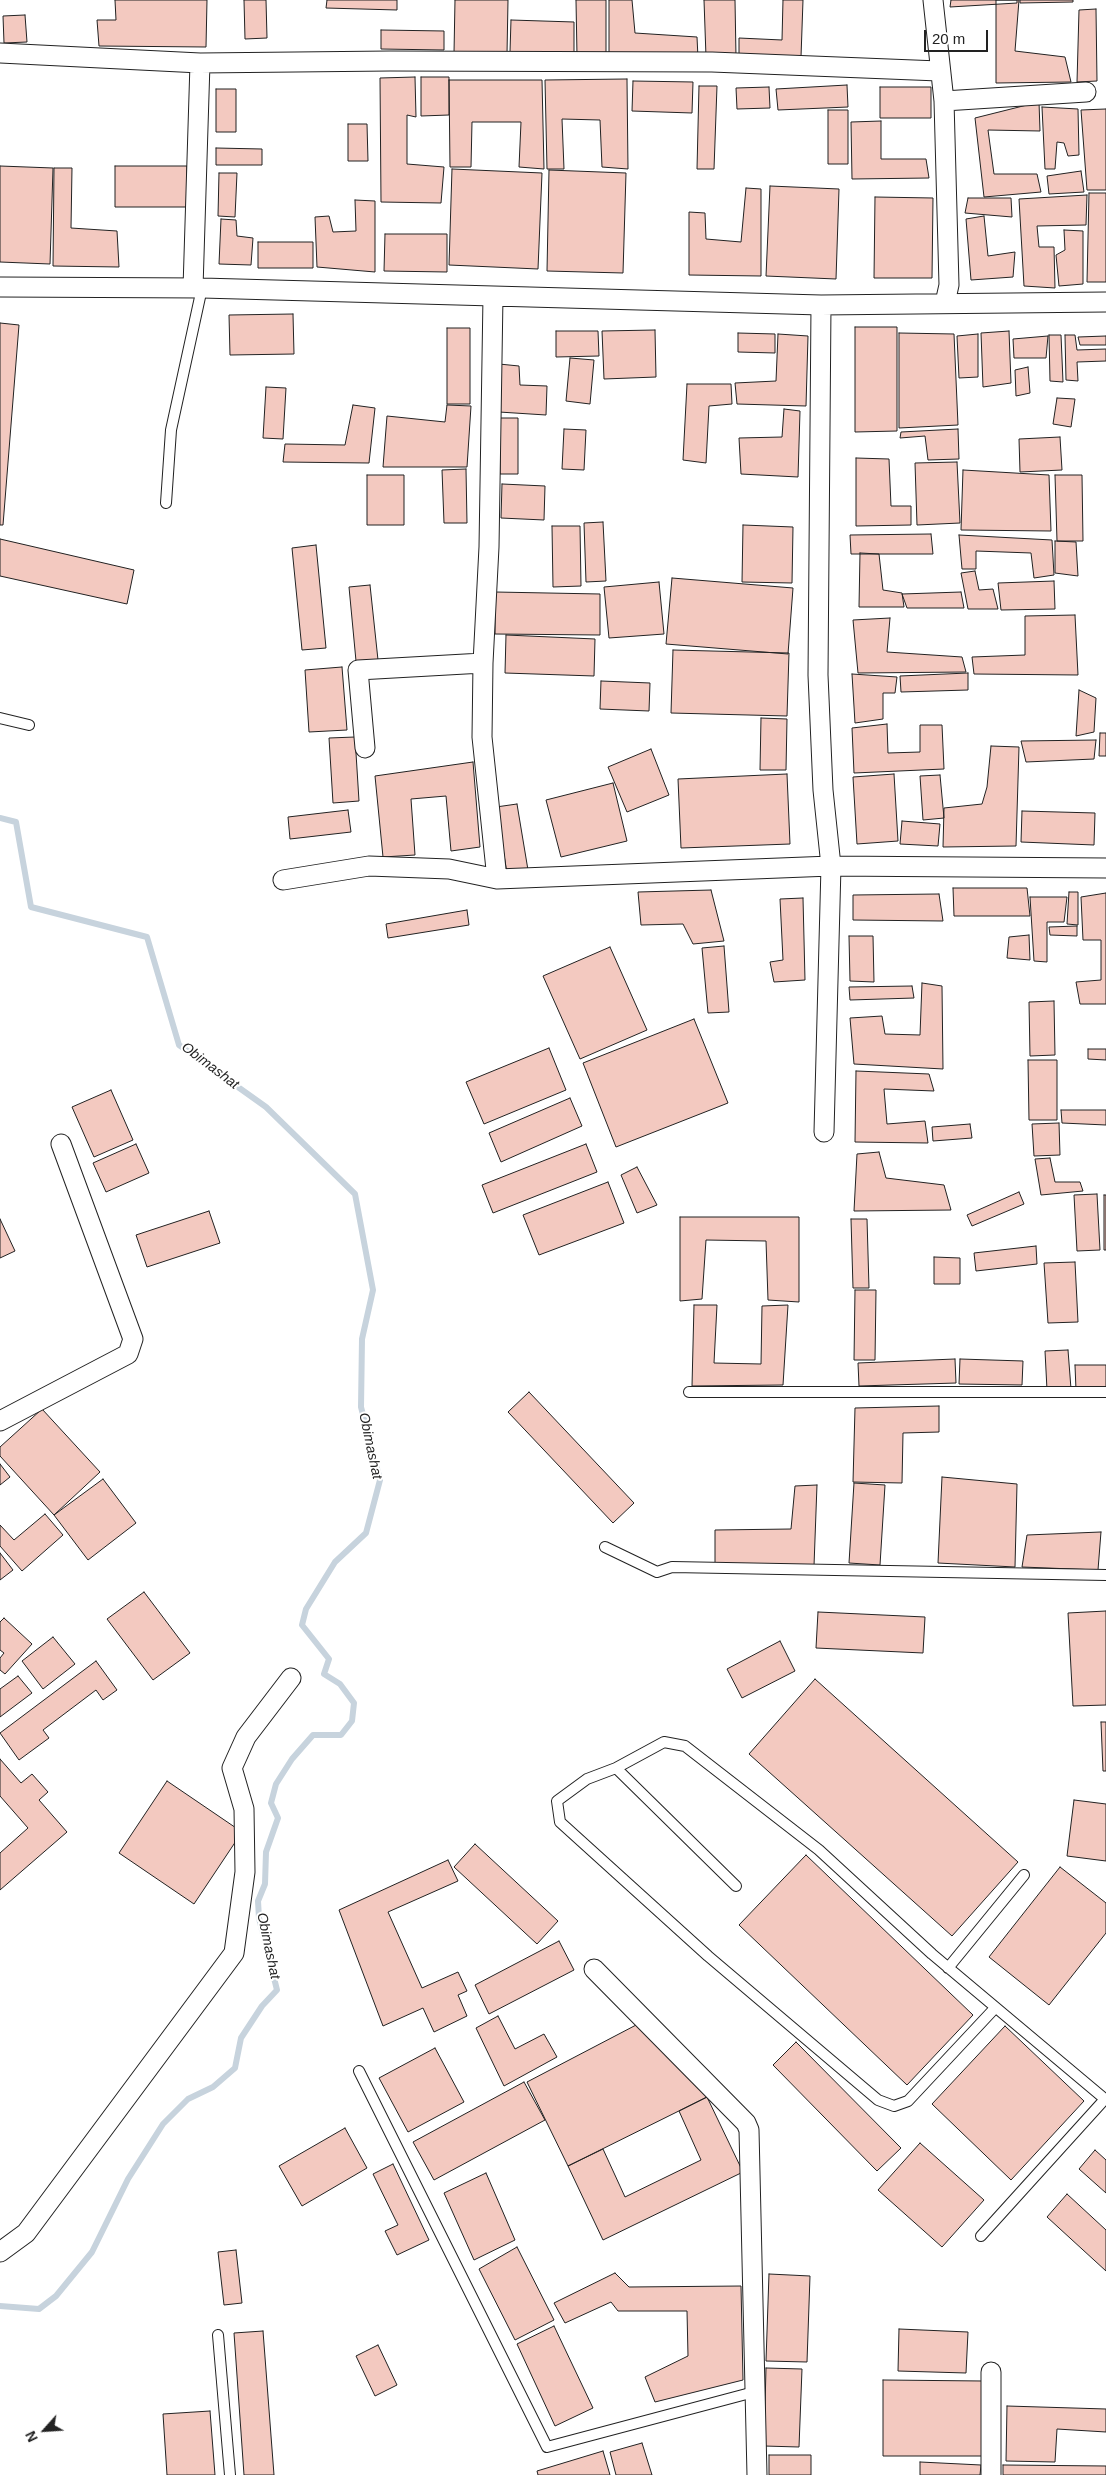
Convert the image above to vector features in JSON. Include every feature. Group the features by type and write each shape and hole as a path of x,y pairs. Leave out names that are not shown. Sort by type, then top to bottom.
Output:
{"street":[{"path":"934,0 944,101 949,285 945,303"},
{"path":"0,53 200,63 390,61 712,62 940,71"},
{"path":"198,288 200,63"},
{"path":"944,101 1086,92"},
{"path":"0,287 198,288 821,305 1106,302"},
{"path":"493,296 489,547 482,664 482,737 497,879"},
{"path":"821,305 818,675 823,790 831,866 824,1132"},
{"path":"365,748 358,670 482,664"},
{"path":"283,880 369,866 449,869 497,879 831,866 1106,868"},
{"path":"0,1422 128,1354 133,1339 61,1144"},
{"path":"0,2252 26,2233 234,1953 245,1872 244,1809 232,1768 246,1737 291,1678"},
{"path":"594,1968 746,2123 749,2130 757,2475"},
{"path":"991,2372 991,2475"}],"lane":[{"path":"166,503 171,430 198,288"},
{"path":"0,718 29,725"},
{"path":"689,1392 1106,1392"},
{"path":"605,1547 657,1572 672,1567 1106,1575"},
{"path":"981,2236 1106,2100 948,1968 818,1850 685,1746 664,1742 616,1768 587,1778 557,1802 560,1822 708,1956 878,2100 894,2106 908,2101 995,2008"},
{"path":"616,1768 736,1886"},
{"path":"948,1968 1024,1875"},
{"path":"359,2071 547,2447 754,2392"},
{"path":"218,2335 230,2475"}],"building":[{"path":"115,0 207,0 206,47 99,46 97,20 116,20"},
{"path":"244,0 266,0 267,38 245,39"},
{"path":"327,0 397,0 397,10 326,8"},
{"path":"455,0 508,0 507,54 454,53"},
{"path":"576,0 606,0 606,56 577,56"},
{"path":"609,0 632,0 635,33 697,37 698,58 609,57"},
{"path":"704,0 735,0 736,57 706,57"},
{"path":"783,0 803,0 801,57 739,55 739,38 782,40"},
{"path":"951,0 1017,0 1017,3 950,7"},
{"path":"996,0 1019,0 1015,51 1065,57 1071,82 996,83"},
{"path":"1020,0 1073,0 1073,2 1020,3"},
{"path":"1096,9 1097,81 1077,82 1079,10"},
{"path":"25,15 27,42 4,43 3,16"},
{"path":"511,20 574,22 574,54 510,52"},
{"path":"381,30 444,31 444,50 381,49"},
{"path":"415,77 416,117 407,115 407,164 444,167 441,203 381,202 380,78"},
{"path":"421,77 449,77 449,115 421,116"},
{"path":"627,79 628,169 602,167 600,120 562,119 564,169 547,169 545,80"},
{"path":"449,80 542,80 544,169 519,167 521,122 472,122 471,167 450,167"},
{"path":"633,81 693,82 692,113 632,111"},
{"path":"847,85 848,107 778,110 776,89"},
{"path":"699,86 717,86 714,169 697,169"},
{"path":"769,87 770,108 737,109 736,88"},
{"path":"880,87 931,87 931,118 880,118"},
{"path":"216,89 236,89 236,132 216,132"},
{"path":"1039,102 1040,131 988,130 994,174 1037,174 1041,192 984,197 975,118"},
{"path":"1042,107 1078,109 1079,155 1068,156 1064,143 1057,142 1055,169 1045,169"},
{"path":"1106,109 1106,190 1087,190 1081,110"},
{"path":"828,110 848,110 848,164 828,164"},
{"path":"881,121 881,159 926,159 929,178 852,179 851,122"},
{"path":"348,124 367,124 368,161 348,161"},
{"path":"216,148 262,149 262,165 216,165"},
{"path":"0,166 53,168 50,264 0,262"},
{"path":"115,166 187,166 187,207 115,207"},
{"path":"54,168 72,168 71,228 117,231 119,267 53,266"},
{"path":"452,169 542,173 538,269 449,265"},
{"path":"549,170 626,173 623,273 547,271"},
{"path":"1081,171 1084,192 1049,194 1047,176"},
{"path":"219,173 237,173 235,217 218,216"},
{"path":"770,186 839,189 836,279 766,276"},
{"path":"746,188 761,189 761,276 689,275 689,212 705,213 706,239 741,242"},
{"path":"1089,193 1106,193 1106,282 1087,282"},
{"path":"1087,195 1086,225 1037,226 1039,247 1054,247 1055,288 1024,286 1019,199"},
{"path":"875,197 933,198 932,278 874,278"},
{"path":"968,198 1011,198 1012,217 965,213"},
{"path":"355,200 375,201 375,272 317,267 315,217 329,216 333,232 356,231"},
{"path":"984,216 988,256 1015,252 1013,277 971,280 966,219"},
{"path":"221,219 236,220 237,236 253,238 251,265 219,264"},
{"path":"1064,230 1083,231 1083,284 1059,286 1056,255 1065,250"},
{"path":"385,234 447,234 447,272 384,271"},
{"path":"258,242 313,242 313,268 258,268"},
{"path":"293,314 294,354 230,355 229,315"},
{"path":"0,323 19,325 3,525 0,525"},
{"path":"855,327 897,327 897,431 855,432"},
{"path":"447,328 470,328 470,404 447,404"},
{"path":"655,330 656,377 604,379 602,331"},
{"path":"556,331 598,331 599,356 556,357"},
{"path":"1009,331 1011,383 983,387 981,333"},
{"path":"738,333 775,334 775,353 738,352"},
{"path":"899,333 954,334 958,425 899,428"},
{"path":"778,334 808,336 806,406 737,404 735,383 776,381"},
{"path":"978,334 978,377 959,378 957,336"},
{"path":"1049,335 1061,335 1063,382 1050,381"},
{"path":"1065,335 1075,335 1077,350 1106,349 1106,361 1077,362 1078,381 1066,380"},
{"path":"1048,336 1046,358 1014,358 1013,339"},
{"path":"1106,336 1106,345 1080,345 1078,337"},
{"path":"570,358 594,360 590,404 566,401"},
{"path":"499,364 519,366 520,385 547,386 546,415 499,412"},
{"path":"1028,367 1030,393 1016,396 1015,370"},
{"path":"687,384 731,384 732,404 709,406 706,463 683,460"},
{"path":"266,387 286,388 283,439 263,438"},
{"path":"1057,398 1075,399 1071,427 1053,424"},
{"path":"353,405 375,408 369,463 283,462 285,444 345,445"},
{"path":"447,405 471,406 467,467 383,467 387,416 445,422"},
{"path":"784,409 800,411 798,477 741,474 739,438 782,437"},
{"path":"500,418 518,418 518,474 500,474"},
{"path":"564,429 586,430 584,470 562,469"},
{"path":"958,429 959,459 928,460 925,436 900,438 901,432"},
{"path":"1060,437 1062,470 1020,472 1019,439"},
{"path":"856,458 889,459 891,506 911,506 911,525 856,526"},
{"path":"957,462 960,523 917,525 915,463"},
{"path":"466,469 467,523 444,523 442,470"},
{"path":"963,470 1049,475 1051,531 961,530"},
{"path":"367,475 404,475 404,525 367,525"},
{"path":"1055,475 1082,475 1083,541 1057,541"},
{"path":"502,484 545,486 544,520 501,518"},
{"path":"603,522 606,581 586,582 584,523"},
{"path":"743,525 793,527 792,583 742,582"},
{"path":"552,526 580,526 581,586 553,587"},
{"path":"931,534 933,554 851,554 850,535"},
{"path":"959,535 1052,540 1054,575 1034,578 1031,553 976,551 976,569 962,569"},
{"path":"0,539 134,570 127,604 0,576"},
{"path":"1055,541 1076,542 1078,576 1055,573"},
{"path":"316,545 326,648 302,650 292,548"},
{"path":"860,553 879,554 883,590 902,593 904,607 859,607"},
{"path":"975,571 979,590 993,589 998,609 968,609 961,573"},
{"path":"672,578 793,588 788,654 666,644"},
{"path":"1054,581 1055,609 1001,610 998,583"},
{"path":"659,582 664,634 609,638 604,587"},
{"path":"370,585 378,660 356,661 349,587"},
{"path":"495,592 600,594 600,635 495,634"},
{"path":"961,592 964,608 907,608 902,594"},
{"path":"1075,615 1078,675 974,674 972,657 1025,655 1025,616"},
{"path":"890,618 887,652 962,657 966,672 858,673 853,620"},
{"path":"506,635 595,639 594,676 505,673"},
{"path":"673,650 789,653 787,716 671,713"},
{"path":"342,667 347,730 309,732 305,670"},
{"path":"968,673 968,690 901,692 900,676"},
{"path":"852,674 897,677 895,693 883,693 883,719 855,723"},
{"path":"601,681 650,683 649,711 600,709"},
{"path":"1079,690 1096,698 1094,732 1076,736"},
{"path":"761,718 787,719 786,770 760,770"},
{"path":"887,724 888,753 920,752 920,725 942,725 944,769 854,773 852,728"},
{"path":"1100,733 1106,733 1106,756 1099,756"},
{"path":"355,737 359,801 333,803 329,738"},
{"path":"1096,740 1094,759 1026,762 1021,741"},
{"path":"991,746 1019,747 1016,846 943,847 944,808 982,804 987,787"},
{"path":"651,749 669,795 627,812 608,767"},
{"path":"473,762 480,847 451,851 446,796 411,799 415,855 383,857 375,776"},
{"path":"787,774 790,844 681,848 678,779"},
{"path":"894,774 898,841 857,844 853,777"},
{"path":"940,775 944,818 923,820 920,776"},
{"path":"613,783 627,841 561,857 546,800"},
{"path":"517,804 528,870 507,873 496,807"},
{"path":"348,810 351,832 290,839 288,817"},
{"path":"1022,811 1095,813 1094,845 1021,842"},
{"path":"902,821 940,824 938,846 900,844"},
{"path":"953,888 1027,888 1030,916 954,916"},
{"path":"711,890 724,941 693,944 683,924 641,925 638,892"},
{"path":"1069,892 1078,892 1078,925 1067,924"},
{"path":"1106,893 1106,1004 1080,1004 1076,982 1101,980 1101,940 1083,940 1081,897"},
{"path":"939,894 943,921 853,920 853,895"},
{"path":"1030,897 1067,897 1064,922 1047,922 1047,962 1034,961"},
{"path":"803,898 805,980 774,982 770,962 783,960 780,899"},
{"path":"467,910 469,925 388,938 386,924"},
{"path":"1077,926 1077,936 1050,935 1049,927"},
{"path":"1029,935 1030,960 1007,958 1009,937"},
{"path":"849,936 873,936 874,982 850,981"},
{"path":"724,946 729,1012 708,1013 702,948"},
{"path":"610,947 647,1030 580,1059 543,976"},
{"path":"922,983 942,986 943,1069 854,1064 850,1018 882,1016 885,1034 920,1035"},
{"path":"912,986 914,998 850,1000 849,987"},
{"path":"1054,1001 1055,1055 1030,1056 1029,1002"},
{"path":"694,1019 728,1103 616,1147 583,1063"},
{"path":"549,1048 566,1090 484,1124 466,1082"},
{"path":"1088,1049 1106,1049 1106,1060 1088,1059"},
{"path":"1028,1060 1057,1060 1057,1120 1029,1120"},
{"path":"856,1071 929,1074 934,1091 884,1089 887,1124 925,1121 928,1143 855,1142"},
{"path":"111,1090 133,1140 94,1157 72,1107"},
{"path":"570,1098 582,1126 501,1162 489,1133"},
{"path":"1061,1110 1106,1110 1106,1125 1062,1123"},
{"path":"1059,1123 1060,1155 1034,1156 1032,1124"},
{"path":"970,1124 972,1138 933,1141 932,1127"},
{"path":"136,1144 149,1173 106,1192 93,1163"},
{"path":"586,1144 597,1172 493,1213 482,1185"},
{"path":"879,1152 886,1178 944,1185 951,1210 854,1211 857,1154"},
{"path":"1050,1158 1055,1182 1080,1182 1083,1191 1041,1195 1035,1159"},
{"path":"637,1167 657,1205 637,1213 621,1175"},
{"path":"608,1182 624,1223 539,1255 523,1215"},
{"path":"1019,1192 1024,1204 972,1226 967,1215"},
{"path":"1097,1194 1100,1250 1077,1251 1074,1195"},
{"path":"1104,1195 1106,1195 1106,1250 1104,1250"},
{"path":"209,1211 220,1243 147,1267 136,1235"},
{"path":"680,1217 799,1217 799,1302 768,1300 766,1241 706,1240 702,1299 680,1301"},
{"path":"0,1219 15,1251 0,1258"},
{"path":"851,1219 867,1219 869,1288 853,1288"},
{"path":"1036,1246 1037,1264 976,1271 974,1253"},
{"path":"934,1257 960,1258 960,1284 934,1284"},
{"path":"1075,1262 1078,1322 1048,1323 1044,1263"},
{"path":"855,1290 876,1290 875,1360 854,1360"},
{"path":"694,1305 717,1305 714,1363 761,1364 762,1306 788,1305 783,1385 692,1386"},
{"path":"1068,1350 1071,1389 1047,1390 1045,1351"},
{"path":"955,1359 956,1383 859,1386 858,1363"},
{"path":"960,1359 1023,1361 1022,1385 959,1384"},
{"path":"1075,1365 1106,1365 1106,1390 1076,1390"},
{"path":"529,1392 634,1503 613,1523 508,1412"},
{"path":"939,1406 939,1432 903,1433 902,1483 853,1482 855,1408"},
{"path":"42,1409 100,1472 54,1515 0,1456 0,1447"},
{"path":"0,1464 10,1477 0,1485"},
{"path":"942,1477 1017,1484 1015,1567 938,1563"},
{"path":"103,1479 136,1523 88,1560 54,1515"},
{"path":"854,1483 885,1485 880,1565 849,1563"},
{"path":"817,1485 814,1566 715,1566 715,1530 791,1529 795,1486"},
{"path":"45,1514 63,1535 22,1571 0,1546 0,1525 14,1540"},
{"path":"1101,1532 1098,1570 1022,1567 1027,1535"},
{"path":"0,1553 13,1570 0,1580"},
{"path":"144,1592 190,1653 153,1680 107,1619"},
{"path":"1106,1611 1106,1705 1073,1706 1068,1613"},
{"path":"818,1612 925,1617 923,1653 816,1648"},
{"path":"4,1618 32,1644 5,1674 0,1670 0,1658 4,1653 0,1650 0,1622"},
{"path":"53,1637 75,1664 43,1689 22,1661"},
{"path":"780,1641 795,1671 742,1698 727,1669"},
{"path":"96,1661 117,1690 103,1700 96,1690 43,1730 49,1738 19,1760 0,1733"},
{"path":"18,1676 32,1693 0,1717 0,1689"},
{"path":"815,1679 1018,1862 952,1936 749,1754"},
{"path":"1101,1722 1106,1722 1106,1771 1103,1771"},
{"path":"0,1759 21,1783 32,1774 48,1792 39,1800 67,1832 0,1890 0,1853 28,1828 0,1796"},
{"path":"167,1781 242,1832 194,1904 119,1853"},
{"path":"1074,1800 1106,1804 1106,1861 1067,1856"},
{"path":"475,1844 558,1921 537,1944 454,1867"},
{"path":"806,1855 973,2015 907,2085 739,1925"},
{"path":"448,1860 458,1881 388,1912 422,1988 458,1972 467,1991 458,1995 467,2016 434,2032 423,2008 383,2026 339,1910"},
{"path":"1060,1867 1106,1903 1106,1933 1049,2005 989,1957"},
{"path":"559,1941 574,1970 489,2014 475,1985"},
{"path":"498,2016 515,2049 544,2034 557,2057 504,2086 476,2028"},
{"path":"638,2024 707,2097 568,2166 527,2082"},
{"path":"1005,2026 1084,2101 1011,2180 932,2104"},
{"path":"796,2042 901,2148 877,2171 773,2065"},
{"path":"435,2048 464,2102 408,2132 379,2078"},
{"path":"524,2082 545,2120 434,2180 413,2142"},
{"path":"707,2097 743,2172 603,2240 568,2166 603,2149 625,2197 701,2160 679,2111"},
{"path":"345,2128 367,2168 302,2206 279,2166"},
{"path":"920,2143 984,2200 942,2247 878,2190"},
{"path":"1095,2150 1106,2160 1106,2193 1079,2169"},
{"path":"393,2164 429,2240 397,2255 385,2231 398,2225 373,2174"},
{"path":"486,2173 515,2240 474,2260 444,2193"},
{"path":"1067,2194 1106,2230 1106,2271 1047,2217"},
{"path":"517,2247 554,2320 515,2340 479,2269"},
{"path":"236,2250 242,2303 224,2305 218,2252"},
{"path":"615,2273 629,2287 741,2286 743,2380 655,2402 645,2377 688,2356 687,2311 618,2311 611,2302 565,2323 554,2303"},
{"path":"769,2274 810,2276 807,2362 766,2361"},
{"path":"554,2326 593,2408 555,2426 517,2344"},
{"path":"899,2329 968,2332 966,2373 898,2371"},
{"path":"263,2331 274,2475 244,2475 234,2333"},
{"path":"378,2345 397,2385 375,2396 356,2356"},
{"path":"766,2368 802,2369 799,2447 764,2446"},
{"path":"883,2380 983,2381 984,2456 883,2456"},
{"path":"1007,2406 1106,2409 1106,2432 1057,2429 1055,2462 1006,2461"},
{"path":"210,2411 215,2475 167,2475 163,2414"},
{"path":"642,2443 652,2475 616,2475 610,2452"},
{"path":"603,2451 610,2475 538,2475 537,2471"},
{"path":"769,2455 811,2455 811,2475 769,2475"},
{"path":"920,2462 981,2465 980,2475 920,2475"},
{"path":"1003,2465 1106,2466 1106,2475 1003,2475"}],"waterway":[{"name":"Obimashat","path":"0,818 16,822 31,907 147,937 179,1045 266,1107 355,1194 373,1290 362,1339 361,1407 380,1480 366,1533 335,1562 306,1609 302,1625 329,1659 324,1674 340,1684 354,1703 352,1721 341,1735 313,1735 292,1759 276,1784 271,1803 278,1818 266,1852 265,1884 258,1901 259,1918 277,1990 262,2006 241,2038 235,2068 213,2087 188,2099 163,2124 128,2179 92,2252 56,2296 39,2309 0,2306"}]}
